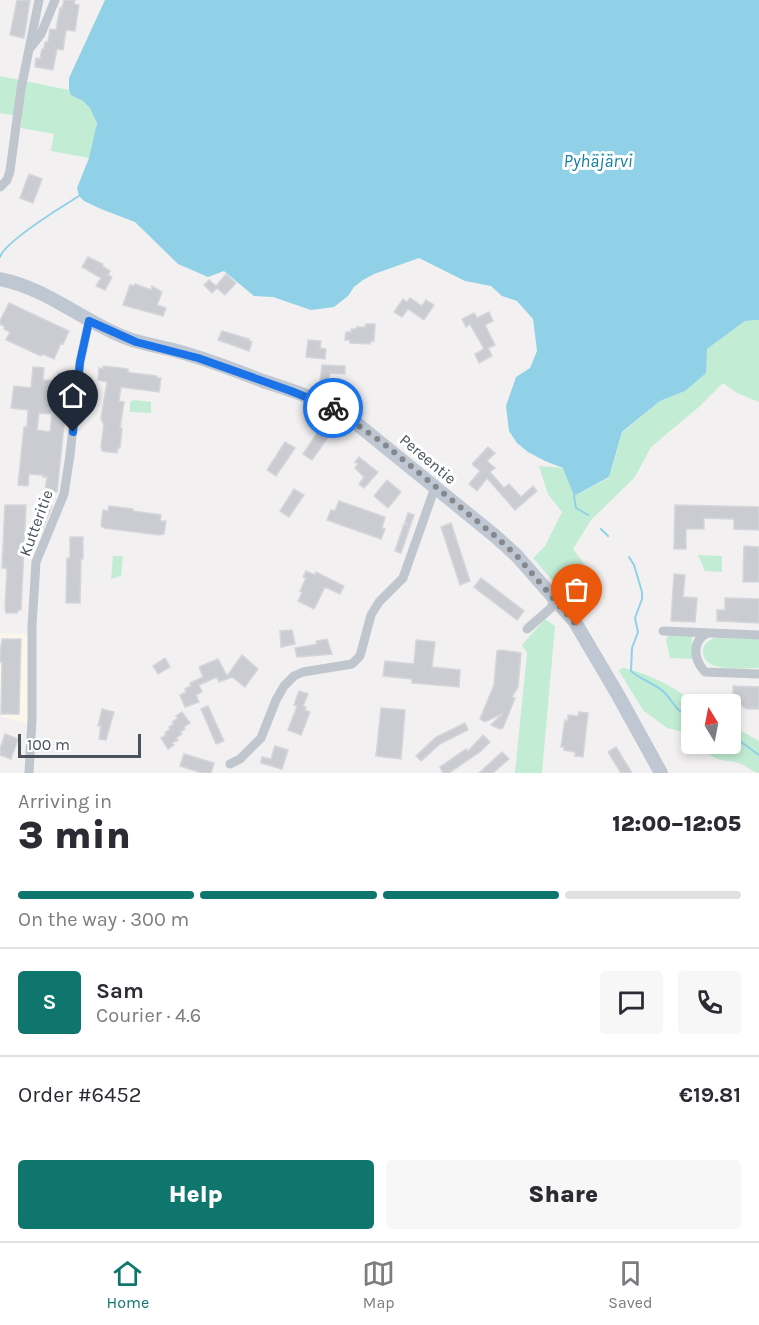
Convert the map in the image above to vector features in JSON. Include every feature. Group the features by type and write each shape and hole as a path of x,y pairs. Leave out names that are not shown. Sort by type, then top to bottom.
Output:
{"street":[{"path":"0,187 7,180 10,171 21,89 39,0"},
{"path":"30,48 41,34 55,0"},
{"name":"Pereentie","path":"0,279 29,286 89,321 136,342 178,351 331,406 383,443 517,556 575,622 661,773"},
{"name":"Kutteritie","path":"29,773 36,562 64,494 80,362 89,321"},
{"path":"230,764 251,750 261,738 276,700 284,686 294,676 303,672 352,664 360,656 371,615 379,602 403,578 433,493 438,489"},
{"path":"527,629 551,608 554,599"},
{"path":"663,631 759,635"},
{"path":"707,633 701,636 696,646 697,661 705,672 759,674"}],"shaded area":[{"path":"0,633 29,634 29,724 0,716"}],"green space":[{"path":"0,76 69,90 73,96 90,107 96,120 96,128 89,158 51,151 54,134 21,128 22,117 0,113"},
{"path":"759,320 759,402 737,393 723,383 700,406 651,447 635,477 591,520 573,549 590,572 573,604 533,558 545,546 562,512 548,494 539,466 564,468 574,496 609,478 622,433 660,401 685,391 707,349 745,321"},
{"path":"134,400 151,402 151,413 130,412 130,402"},
{"path":"698,555 722,556 722,572 705,571"},
{"path":"113,556 123,556 121,576 111,579"},
{"path":"545,619 555,626 542,773 515,773 527,653 522,645"},
{"path":"668,636 692,636 692,659 670,658 666,640"},
{"path":"714,638 759,639 759,668 725,668 710,663 705,659 703,649 706,643"},
{"path":"624,668 645,675 682,694 681,732 667,728 643,710 619,671"},
{"path":"741,731 759,741 759,773 741,764 720,760 711,755 741,754"}],"water":[{"name":"Pyhäjärvi","path":"105,0 759,0 759,320 745,321 707,349 706,373 685,391 660,401 622,432 609,477 574,496 563,468 528,452 517,443 509,431 506,406 516,377 530,368 537,351 533,319 517,301 502,296 491,286 465,281 419,258 363,280 334,307 311,310 273,297 254,296 224,271 208,277 178,264 135,222 101,209 79,196 77,188 89,158 97,123 90,108 83,101 71,95 69,78"}],"building":[{"path":"17,0 30,0 24,38 10,35"},
{"path":"64,0 75,0 74,4 79,5 75,31 66,30 63,50 57,49 53,70 35,67 36,58 40,59 45,42 48,42 50,29 56,30 60,8"},
{"path":"29,174 42,179 33,203 20,198"},
{"path":"88,257 103,264 102,266 110,271 108,275 112,277 105,290 96,286 101,278 82,267"},
{"path":"226,274 236,283 225,295 217,288 212,293 204,285 209,280 216,286"},
{"path":"135,284 151,290 152,286 162,292 157,305 166,308 163,316 123,305 130,285"},
{"path":"410,298 422,306 426,300 434,305 424,320 408,309 402,317 394,312 403,299 407,302"},
{"path":"9,303 69,331 54,359 42,354 41,356 6,340 10,332 4,329 0,321"},
{"path":"489,312 493,321 485,325 495,345 488,348 492,356 479,363 475,354 484,349 470,324 466,327 462,319 474,313 477,318"},
{"path":"366,324 375,324 374,341 370,344 350,343 350,340 345,340 346,332 351,332 351,329 357,327 365,327"},
{"path":"222,331 249,339 252,342 249,351 218,340"},
{"path":"308,340 321,341 320,348 326,349 325,359 306,357"},
{"path":"322,365 345,366 345,374 330,373 328,383 320,382"},
{"path":"103,366 128,369 128,372 161,378 159,392 121,387 119,401 124,402 120,448 117,453 102,451 101,446 104,425 101,419 107,382 98,380 99,368 103,369"},
{"path":"33,367 44,368 43,380 57,381 58,373 72,375 57,492 45,491 47,477 43,475 29,474 28,486 18,485 28,410 11,408 14,386 31,388","holes":["39,413 52,414 50,432 37,430"]},
{"path":"319,430 329,436 312,460 303,454"},
{"path":"285,442 295,448 276,476 267,470"},
{"path":"488,447 495,453 487,461 495,468 490,472 504,488 509,484 521,497 533,486 537,491 515,510 487,478 477,491 469,484 480,471 472,464"},
{"path":"359,457 378,472 364,488 359,484 364,477 355,468 358,464 355,462"},
{"path":"387,480 401,492 388,508 374,496"},
{"path":"294,489 304,495 289,517 280,511"},
{"path":"339,501 385,517 382,528 385,529 381,539 327,520 331,510 335,511"},
{"path":"45,503 52,506 43,528 36,525"},
{"path":"5,505 26,505 21,610 17,613 6,613 5,607 7,571 6,568 2,568"},
{"path":"675,505 759,507 759,530 734,529 734,519 704,518 704,529 686,529 686,549 674,549"},
{"path":"109,506 161,515 160,521 166,521 164,534 104,528 101,526 103,510 108,511"},
{"path":"408,513 414,515 401,553 395,551 404,524 408,525 405,522"},
{"path":"451,523 470,581 460,585 441,527"},
{"path":"70,537 83,537 80,603 66,603"},
{"path":"744,546 759,547 759,582 743,582"},
{"path":"306,571 315,575 316,572 344,586 340,594 325,587 314,609 298,601 306,578 303,577"},
{"path":"674,574 685,575 683,597 697,598 695,622 671,621"},
{"path":"481,578 524,611 517,620 474,587"},
{"path":"725,598 759,599 759,623 717,621 717,610 725,610"},
{"path":"292,630 295,644 281,647 280,631"},
{"path":"2,639 21,639 19,714 1,714 2,662 0,662 0,653"},
{"path":"327,639 332,654 297,657 295,648 317,644 316,641"},
{"path":"416,640 435,642 432,667 460,670 459,687 412,683 412,679 383,676 385,661 414,664"},
{"path":"497,651 521,653 518,687 512,697 515,698 503,728 500,729 491,725 503,713 485,722 480,719 494,685"},
{"path":"242,655 258,669 245,687 232,677 219,682 217,677 199,685 202,692 196,695 199,702 185,707 180,695 191,686 190,683 203,677 199,667 218,659 227,676"},
{"path":"165,658 170,667 158,674 153,666"},
{"path":"733,686 759,687 759,709 747,709 741,705 741,694 733,694"},
{"path":"299,691 308,694 303,706 310,712 301,735 288,730 297,706 294,705"},
{"path":"208,706 224,741 216,744 201,709"},
{"path":"381,708 405,710 401,759 376,756"},
{"path":"102,709 114,712 106,740 99,739 101,726 98,726"},
{"path":"182,712 190,723 180,732 182,734 176,738 178,740 172,743 174,745 168,749 161,738 174,724 172,722 178,718 176,716"},
{"path":"579,712 588,713 583,757 575,756 575,752 564,750 564,747 561,747 565,720 568,721 568,715 578,716"},
{"path":"465,723 468,730 440,744 421,761 416,756 436,737"},
{"path":"5,734 18,739 11,759 0,755"},
{"path":"483,735 490,742 481,751 449,773 443,773 440,767 466,749 468,751"},
{"path":"275,746 288,750 282,769 261,763 262,757 271,759"},
{"path":"616,747 632,773 621,773 608,752"},
{"path":"502,752 509,759 493,773 479,773"},
{"path":"184,754 214,763 211,773 202,773 180,766"}],"waterway":[{"path":"0,257 4,250 23,233 79,196"},
{"path":"574,496 576,508 588,515"},
{"path":"601,529 608,536"},
{"path":"629,557 634,565 642,592 642,599 635,618 638,632 632,648 631,671 660,689 681,711"},
{"path":"741,742 759,755"}],"way so far":[{"path":"333,408 383,443 495,536 517,556 577,626"}],"route":[{"path":"73,432 80,362 89,321 136,342 178,351 333,408"}]}
